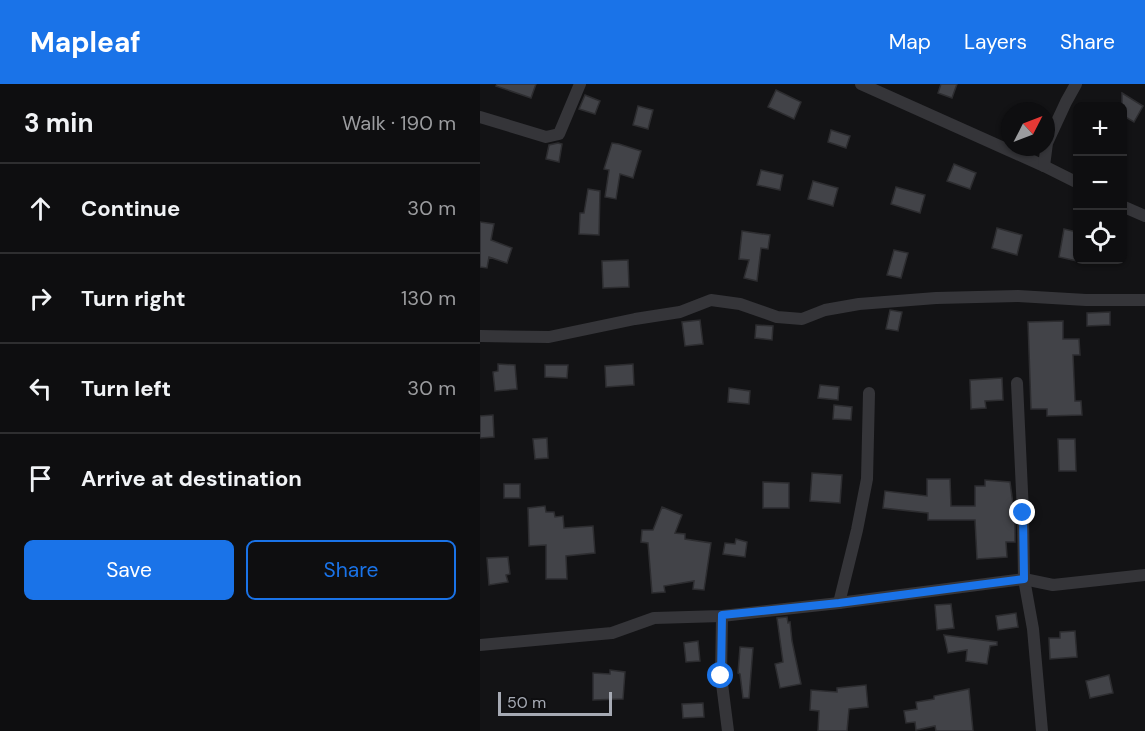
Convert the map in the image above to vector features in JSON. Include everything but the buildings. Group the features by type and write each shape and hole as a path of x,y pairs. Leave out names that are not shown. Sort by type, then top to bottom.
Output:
{"street":[{"path":"480,117 546,137 558,134 580,84"},
{"path":"861,84 1073,181"},
{"path":"1044,166 1047,142 1076,84"},
{"path":"1127,208 1145,216"},
{"path":"480,336 549,337 680,312 711,300 740,304 777,316 802,319 825,310 859,304 936,298 1018,296 1086,300 1145,300"},
{"path":"1017,383 1024,579 1033,629 1042,731"},
{"path":"839,603 867,479 869,393"},
{"path":"480,645 612,633 654,618 722,615 839,603 1024,579 1053,585 1145,575"},
{"path":"722,615 721,676 728,731"}],"route":[{"path":"721,676 722,615 839,603 1024,579 1023,513"}]}
